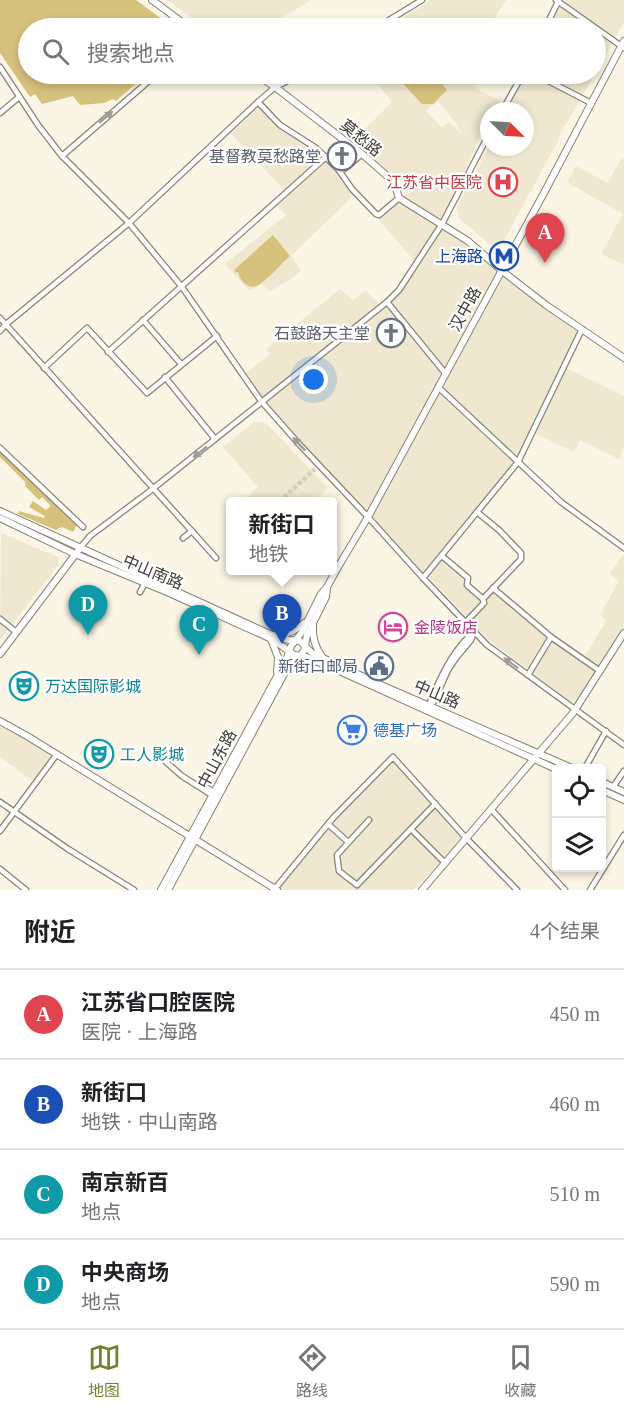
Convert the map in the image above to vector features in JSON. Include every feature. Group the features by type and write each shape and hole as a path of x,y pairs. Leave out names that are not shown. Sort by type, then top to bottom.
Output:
{"main road":[{"path":"152,0 176,18"},
{"name":"汉中路","path":"606,76 623,45"},
{"name":"莫愁路","path":"270,84 362,154 394,182 399,198 468,241 501,270"},
{"name":"汉中路","path":"337,570 368,517 601,84"},
{"path":"501,270 546,306 624,358"},
{"name":"中山南路","path":"0,511 3,519 271,637 298,652"},
{"path":"0,654 77,551"},
{"name":"中山南路","path":"77,551 271,637 295,641"},
{"name":"汉中路","path":"295,641 326,597 327,587 334,575"},
{"path":"279,677 278,657 271,637 297,629 312,619"},
{"path":"279,677 299,664 323,661 313,636 312,619"},
{"name":"汉中路","path":"298,652 312,619"},
{"path":"422,890 576,709 624,633"},
{"name":"中山东路","path":"161,890 193,838 279,677 298,652 295,641"},
{"name":"中山路","path":"295,641 300,641 298,652"},
{"name":"中山东路","path":"168,890 213,793 279,677 298,652"},
{"name":"中山路","path":"298,652 312,653 323,661 552,767"},
{"name":"中山路","path":"298,652 563,764"},
{"path":"0,721 275,889"},
{"path":"606,784 624,792"},
{"path":"606,792 624,800"}],"street":[{"path":"392,18 422,0"},
{"path":"550,18 558,1 583,18"},
{"path":"606,33 623,45"},
{"path":"0,67 38,125 62,156 129,223 182,286 261,401 317,467 368,517 487,645 624,745"},
{"path":"62,156 145,84"},
{"path":"2,328 129,223 258,102 281,84"},
{"path":"507,102 517,84"},
{"path":"554,84 591,103"},
{"path":"0,114 19,97"},
{"path":"258,102 280,125 326,157 376,214 383,213 399,198"},
{"path":"77,551 90,536 154,488 387,302 399,290 442,224 480,151"},
{"path":"338,169 345,168 362,154"},
{"path":"108,352 326,157"},
{"path":"387,302 445,373"},
{"path":"0,318 2,328 45,368 216,558"},
{"path":"143,320 181,364"},
{"path":"45,368 87,328 147,393 217,336"},
{"path":"423,578 518,462 582,329"},
{"path":"165,377 215,439"},
{"path":"438,387 561,502 624,548"},
{"path":"0,448 83,527"},
{"path":"466,622 484,603 483,599 521,559 521,553 499,530 477,512"},
{"path":"183,538 192,531"},
{"path":"442,556 468,578 467,585 483,599"},
{"path":"140,592 145,583"},
{"path":"493,588 551,637 600,671"},
{"path":"0,619 16,632"},
{"path":"430,706 452,664 471,640 475,631"},
{"path":"528,675 551,637"},
{"path":"587,764 606,731"},
{"path":"0,831 57,754"},
{"path":"158,755 182,776 213,793"},
{"path":"275,889 333,818 393,757 466,838 517,890"},
{"path":"613,787 624,771"},
{"path":"0,802 134,890"},
{"path":"369,820 337,855 339,871 357,885 435,804"},
{"path":"491,809 565,890"},
{"path":"328,824 348,842"},
{"path":"411,829 445,863"},
{"path":"590,890 624,835"},
{"path":"0,869 26,890"}],"shaded area":[{"path":"0,0 136,0 160,18 18,18 18,79 0,53"},
{"path":"167,0 311,0 281,18 192,18"},
{"path":"431,0 506,0 494,18 403,18"},
{"path":"563,0 624,0 624,22 606,54 606,18 553,18"},
{"path":"21,84 136,84 116,101 113,99 104,103 80,105 73,96 42,104 35,94 30,97"},
{"path":"378,84 474,84 482,92 500,100 499,102 480,102 480,137 442,224 582,329 518,462 423,578 261,401 244,375 270,354 266,349 340,289 353,300 366,290 382,307 417,264 379,220 399,198 413,191 353,141 392,102","holes":["438,101 456,123 462,135 449,122 442,128 426,111"]},
{"path":"403,84 442,84 447,90 433,104 422,104"},
{"name":"江苏省中医院","path":"521,84 589,84 502,244 493,247 459,218 457,208 484,156 534,156 534,102 512,102"},
{"path":"259,107 322,153 356,193 291,256 301,271 270,291 262,284 249,291 225,264 286,215 275,203 286,192 231,134"},
{"path":"622,157 624,158 624,265 601,254 623,214 567,182 576,166 608,183"},
{"path":"273,235 290,256 260,284 249,286 234,270"},
{"path":"566,368 624,396 624,448 619,459 580,440 574,452 536,434"},
{"path":"260,422 268,425 328,488 318,497 247,497 258,487 223,447 253,423"},
{"path":"0,451 77,525 73,532 62,527 56,530 18,514 19,511 44,518 45,516 29,507 33,501 46,510 51,506 42,497 39,500 26,487 25,482 0,457"},
{"path":"1,533 58,557 59,564 0,640"},
{"path":"624,554 624,626 577,700 570,701 489,640 428,576 444,558 468,578 468,585 482,599 493,588 551,637 583,659 606,621 600,615 619,581 609,574"},
{"path":"0,721 57,754 36,783 0,757"},
{"path":"393,757 466,838 413,890 273,890 333,818"}],"tunnel":[{"path":"284,497 315,469"}],"place":[{"name":"基督教莫愁路堂","path":"342,156"},
{"name":"江苏省中医院","path":"503,182"},
{"name":"上海路","path":"504,256"},
{"name":"江苏省口腔医院","path":"545,263"},
{"name":"石鼓路天主堂","path":"391,333"},
{"name":"金陵饭店","path":"393,627"},
{"name":"中央商场","path":"88,635"},
{"name":"新街口","path":"282,644"},
{"name":"南京新百","path":"199,655"},
{"name":"新街口邮局","path":"379,666"},
{"name":"万达国际影城","path":"24,686"},
{"name":"德基广场","path":"352,730"},
{"name":"工人影城","path":"99,754"}]}
